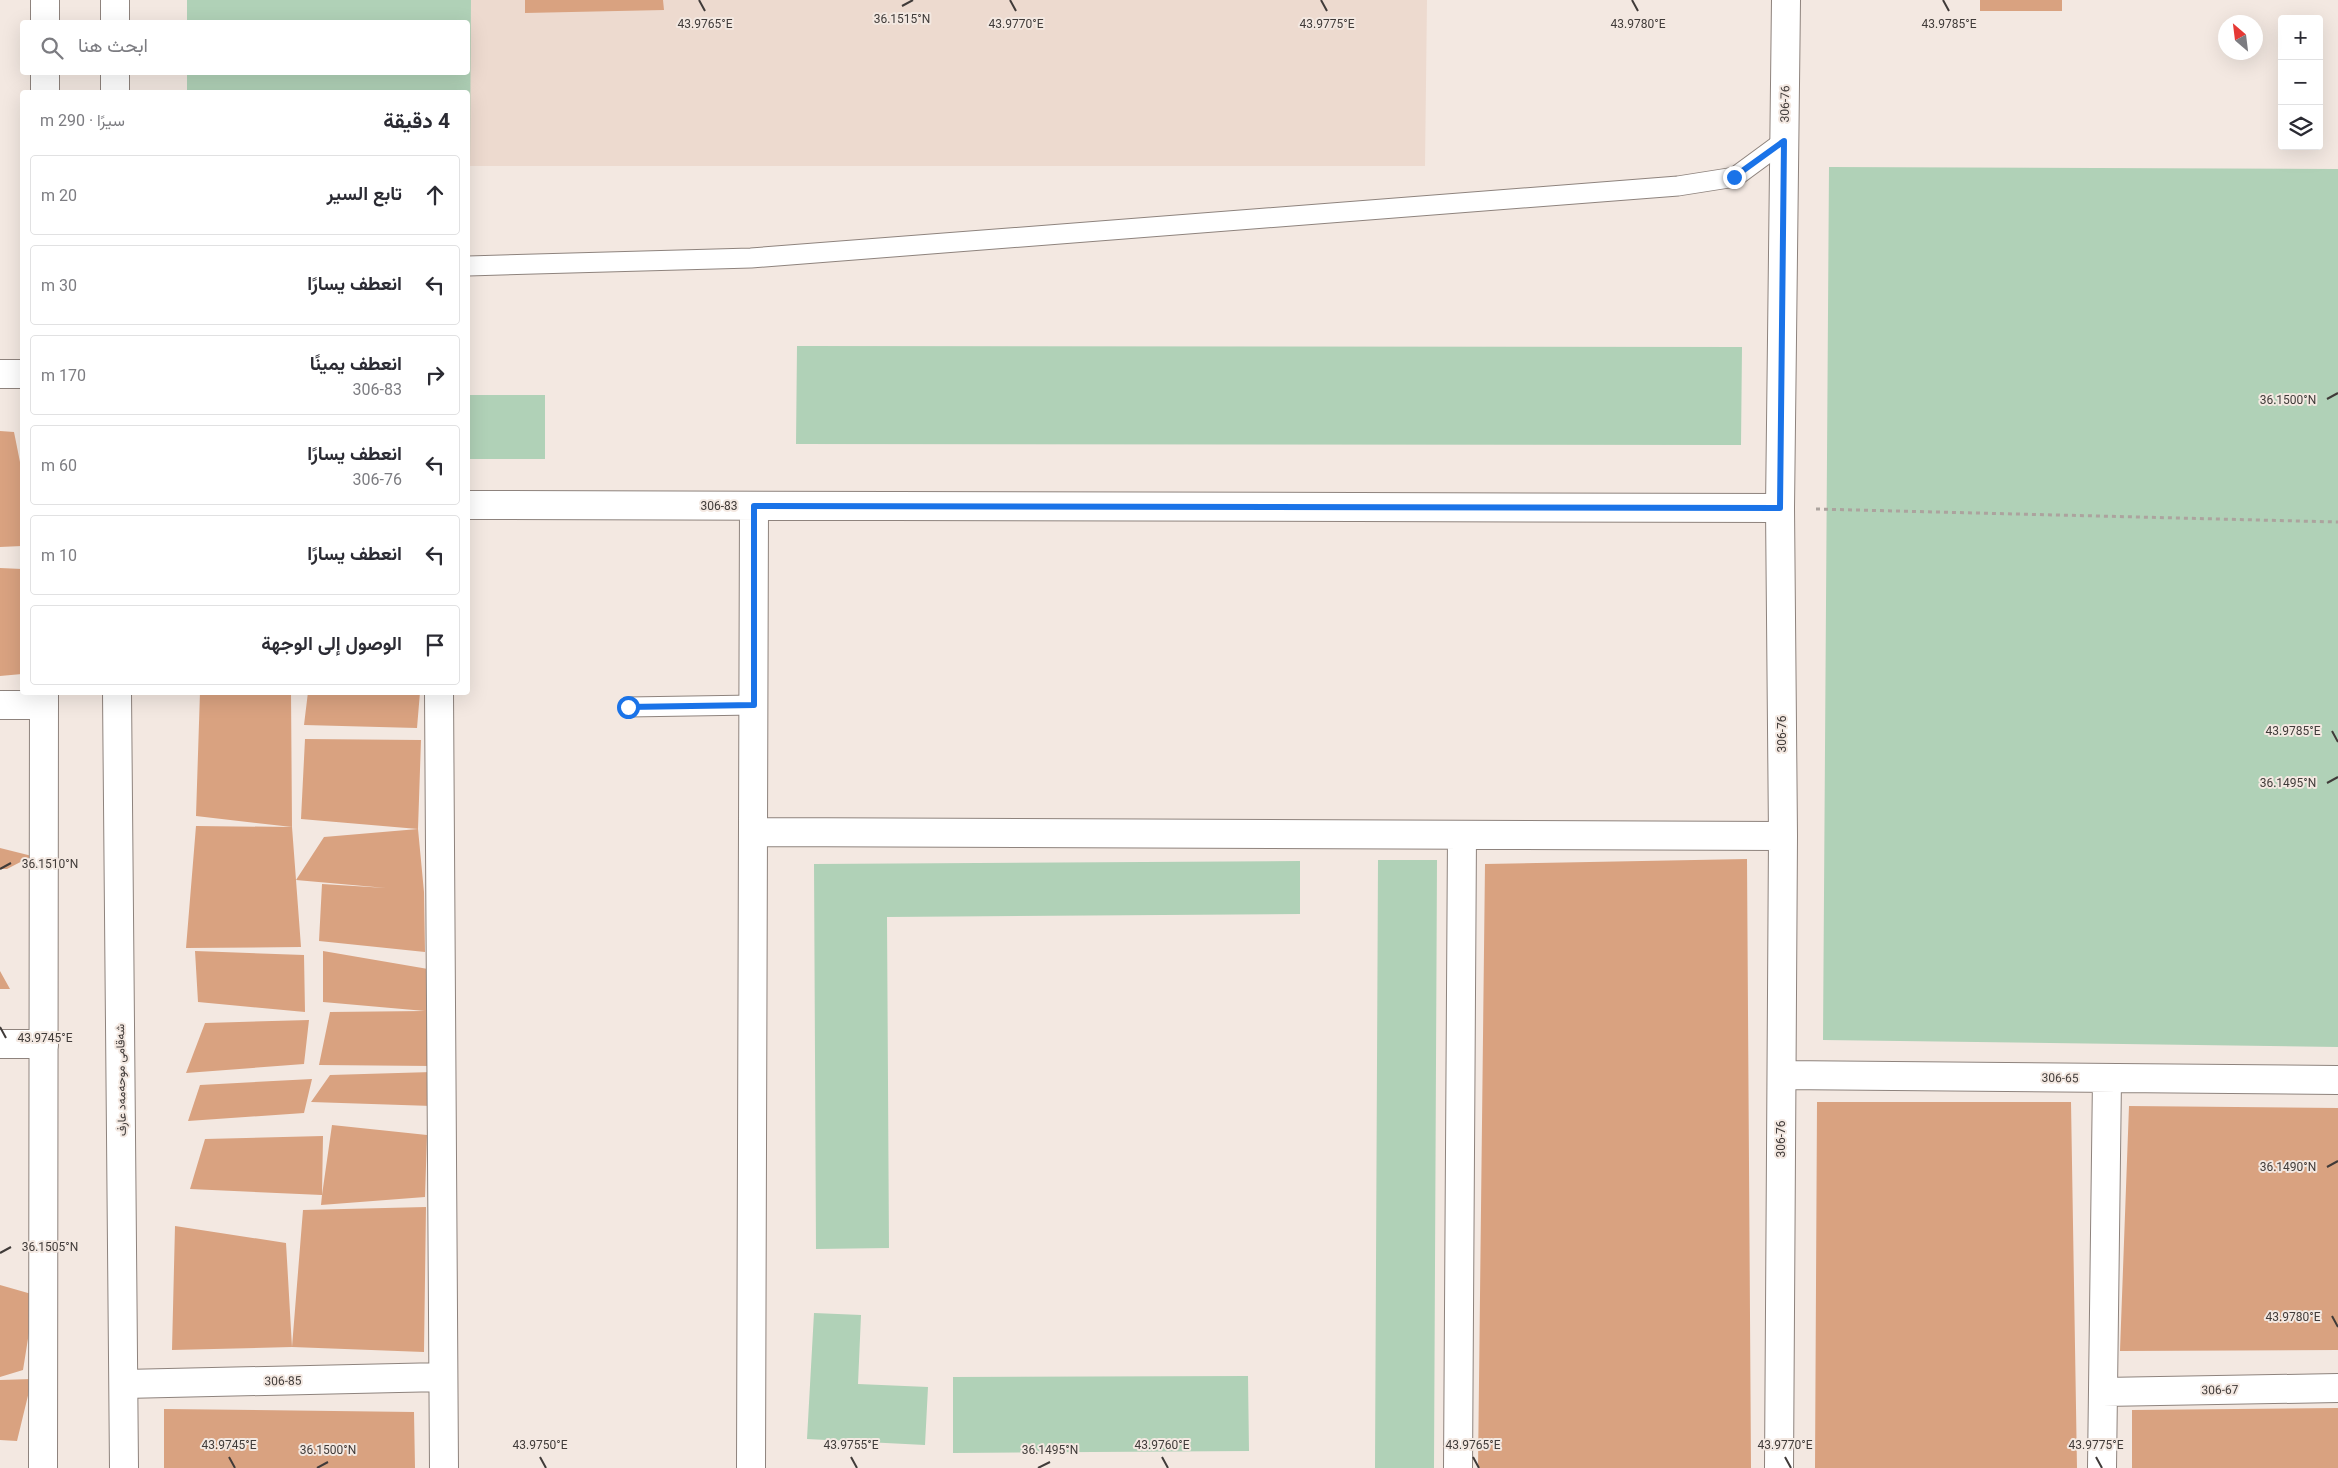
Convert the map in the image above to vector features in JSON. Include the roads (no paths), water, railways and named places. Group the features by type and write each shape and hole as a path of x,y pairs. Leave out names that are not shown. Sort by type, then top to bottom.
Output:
{"street":[{"path":"44,0 45,20"},
{"path":"115,0 115,20"},
{"name":"306-76","path":"1779,1468 1783,836 1780,508 1786,0"},
{"path":"45,75 45,90"},
{"path":"115,75 115,90"},
{"path":"0,374 20,374"},
{"name":"306-83","path":"470,505 1780,508"},
{"path":"752,1468 754,506"},
{"name":"شەقامی موحەمەد عارف","path":"117,695 124,1468"},
{"path":"439,695 444,1468"},
{"path":"0,706 44,699 43,1468"},
{"path":"754,832 1783,836"},
{"path":"1458,1468 1462,835"},
{"path":"0,1044 44,1044"},
{"name":"306-65","path":"1782,1075 2338,1080"},
{"path":"2102,1468 2106,1078"},
{"name":"306-85","path":"124,1384 443,1377"},
{"name":"306-67","path":"2103,1392 2338,1388"}],"lane":[{"path":"470,266 751,258 1678,186 1734,177 1784,141"},
{"path":"628,707 754,705"}]}
